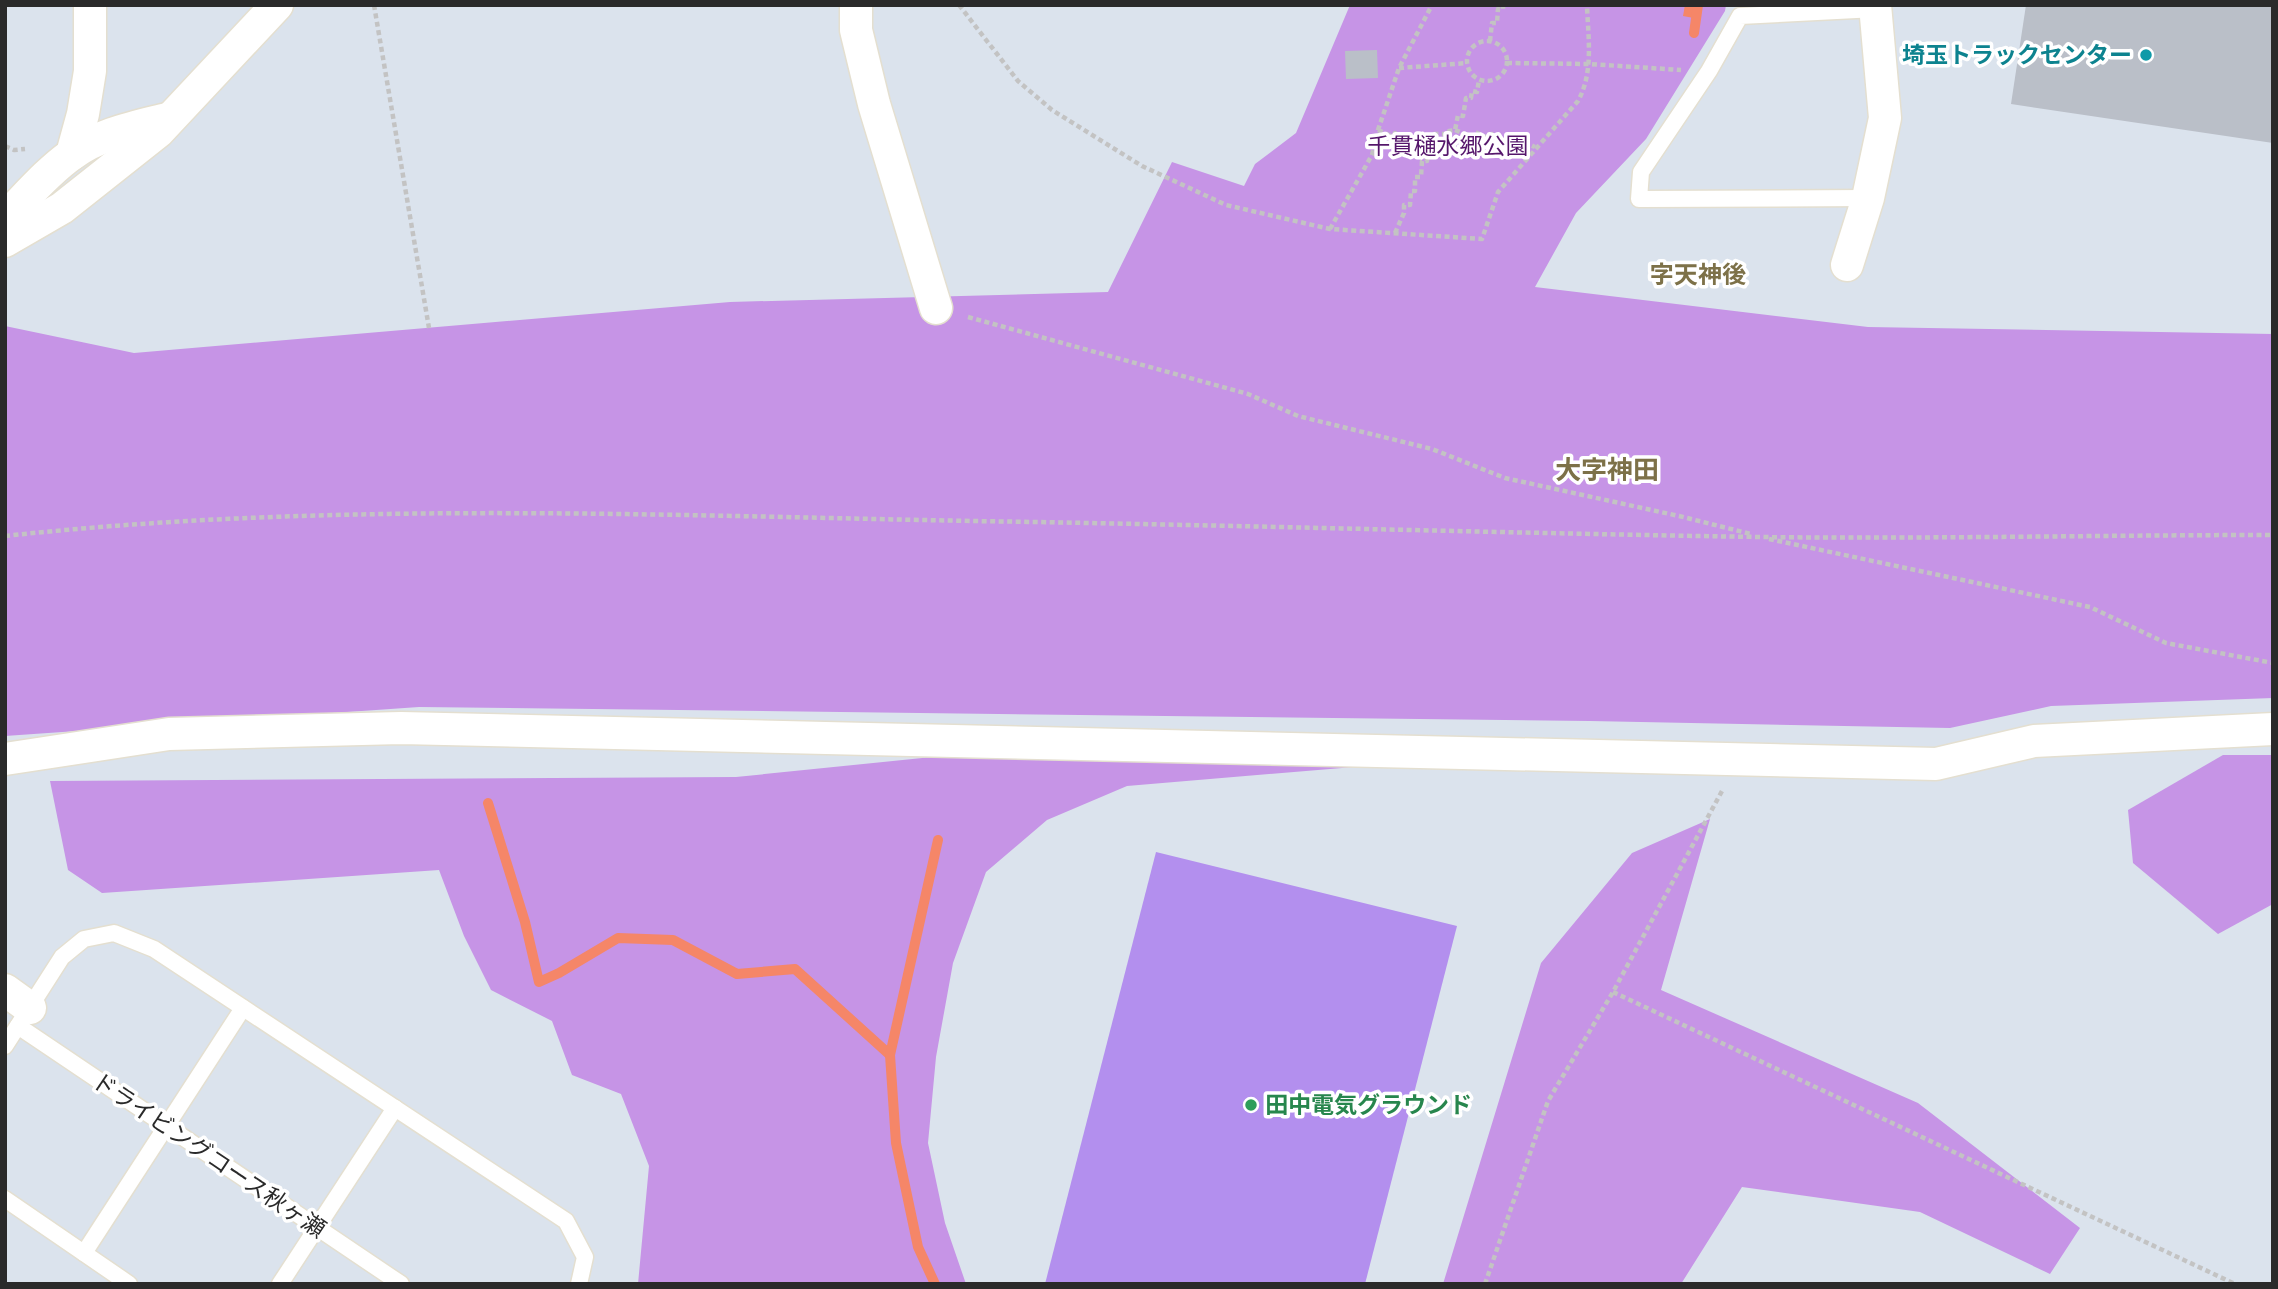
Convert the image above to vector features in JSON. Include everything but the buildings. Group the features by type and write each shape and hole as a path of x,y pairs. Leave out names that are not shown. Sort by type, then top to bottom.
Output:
{"street":[{"path":"72,154 83,114 90,71 90,5"},
{"path":"5,241 62,208 158,131 277,5"},
{"path":"856,5 856,30 874,104 936,308"},
{"path":"1847,265 1868,198 1885,118 1876,7"},
{"path":"5,218 72,154 126,129 171,118"},
{"path":"5,759 169,734 401,728 1936,764 2034,741 2273,729"}],"lane":[{"path":"1868,198 1639,199 1641,172 1709,71 1740,16 1876,7"},
{"path":"5,1046 18,1008 62,957 84,939 114,933 153,949 566,1221 585,1257 579,1284"},
{"name":"ドライビングコース秋ヶ瀬","path":"18,1008 165,1125 401,1284"},
{"path":"84,1253 243,1008"},
{"path":"280,1284 395,1108"},
{"path":"5,1199 130,1284"}],"path":[{"path":"374,5 429,328"},
{"path":"959,5 1018,81 1052,110 1142,166 1226,205 1330,229 1482,239 1498,192 1535,147 1578,102 1585,89 1589,64 1587,5"},
{"path":"1330,229 1372,155 1398,68 1432,5"},
{"path":"1490,39 1492,23 1497,23 1498,9 1503,9 1503,5"},
{"path":"1490,39 1502,48 1507,63 1500,76 1488,81 1479,80 1471,74 1467,63 1469,51 1490,39"},
{"path":"1398,68 1467,63"},
{"path":"1507,63 1589,64 1709,71"},
{"path":"1455,131 1458,116 1463,116 1466,98 1471,98 1472,91 1477,92 1479,80"},
{"path":"1381,131 1393,137 1395,133 1410,141 1433,139 1433,134 1449,134 1449,131 1473,137 1475,132 1490,139 1492,134 1507,140 1509,135 1535,147"},
{"path":"1395,233 1404,205 1410,205 1410,191 1415,191 1415,177 1420,177 1422,162 1427,161 1427,140"},
{"path":"936,308 1248,394 1298,416 1432,449 1505,478 1761,537 2090,607 2166,643 2273,663"},
{"path":"5,536 91,527 258,517 424,513 1284,526 1761,537 2273,535"},
{"path":"1485,1284 1548,1101 1613,992 1739,760"},
{"path":"1613,992 2235,1284"}],"green space":[{"name":"千貫樋水郷公園","path":"1350,5 1726,5 1725,11 1646,139 1576,213 1535,287 1868,327 2273,334 2273,698 2051,706 1950,728 419,707 5,736 5,326 134,353 730,302 1108,292 1172,162 1244,186 1255,164 1296,133"},
{"path":"1030,747 1414,762 1127,786 1047,820 986,872 953,963 936,1057 928,1143 945,1223 966,1284 638,1284 649,1166 621,1094 572,1075 552,1021 491,990 464,936 439,870 102,893 68,870 50,781 736,777"},
{"path":"2223,755 2273,755 2273,904 2218,934 2133,863 2128,810"},
{"path":"1710,819 1661,990 1918,1103 2080,1228 2050,1274 1920,1212 1742,1187 1681,1284 1443,1284 1541,963 1632,853"}],"shaded area":[{"path":"1685,5 1701,5 1699,19 1683,16"},
{"name":"田中電気グラウンド","path":"1156,852 1457,926 1365,1284 1045,1284"}],"waterway":[{"path":"1694,33 1698,5"},
{"path":"488,803 525,922 539,982 618,938 673,940 737,974 795,969 890,1055"},
{"path":"935,1284 918,1247 896,1143 890,1055 938,840"}],"place":[{"name":"埼玉トラックセンター","path":"2146,55"},
{"name":"田中電気グラウンド","path":"1251,1105"}],"district":[{"name":"字天神後","path":"1698,274"},
{"name":"大字神田","path":"1607,470"}]}
